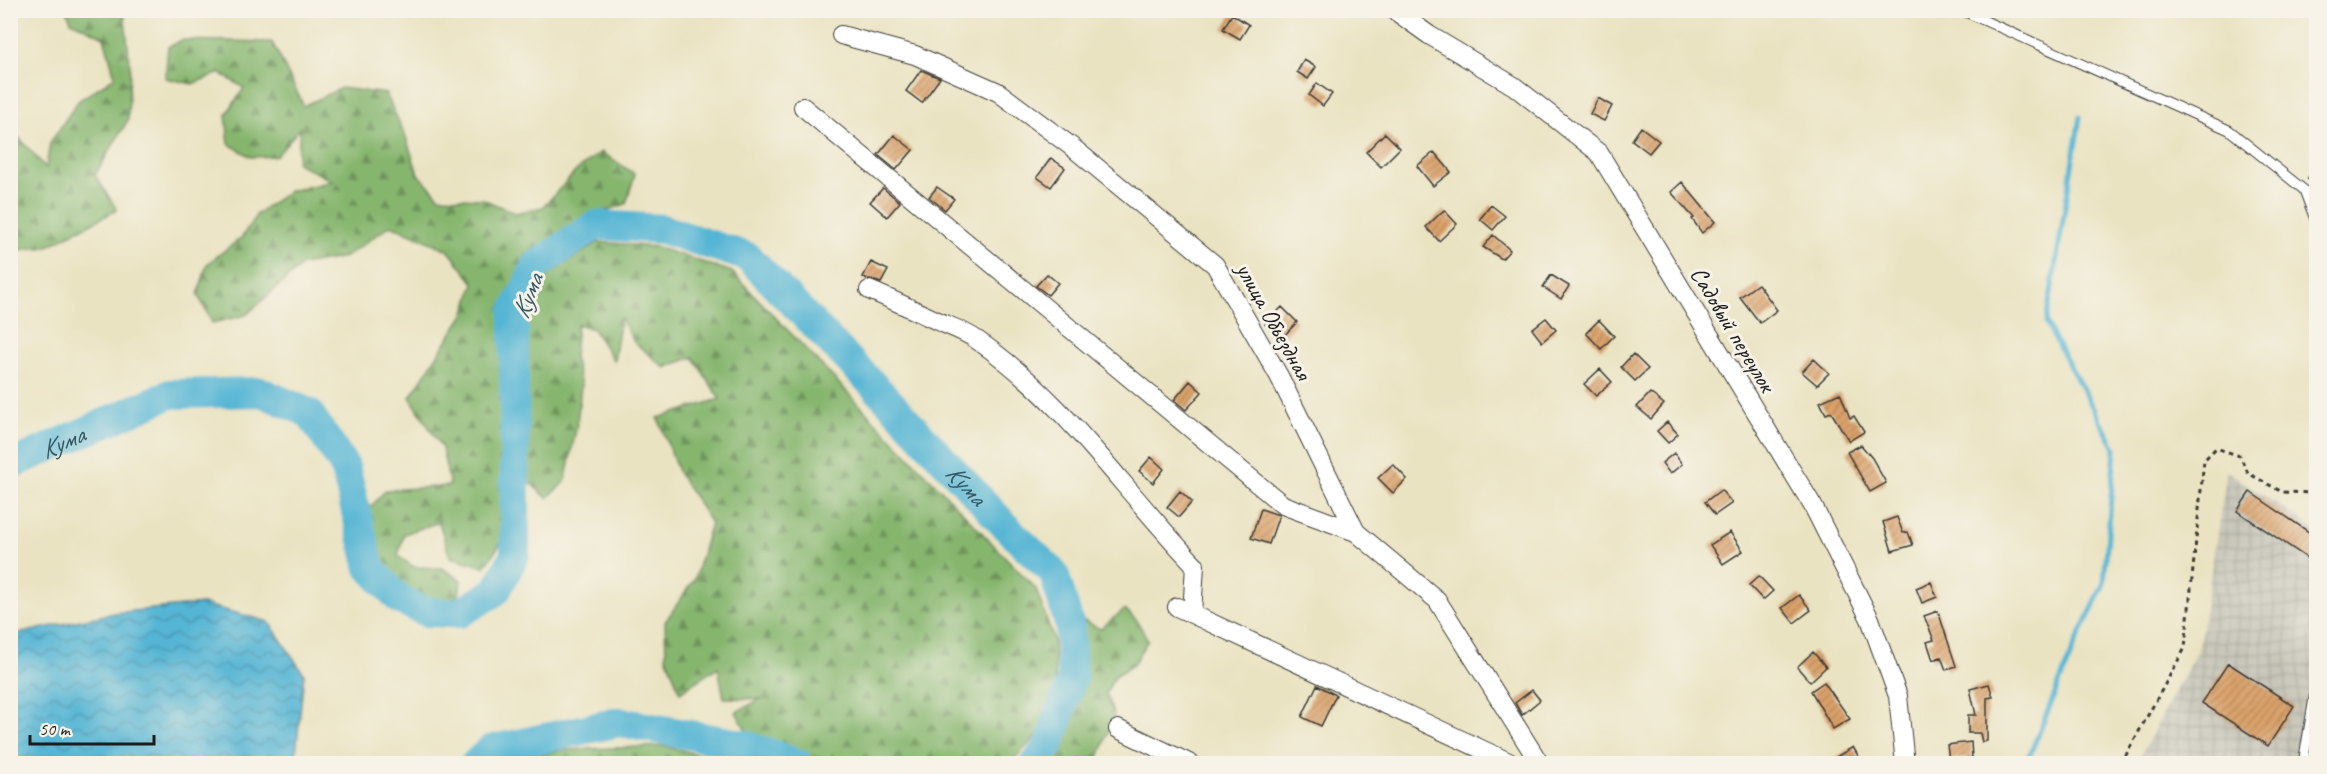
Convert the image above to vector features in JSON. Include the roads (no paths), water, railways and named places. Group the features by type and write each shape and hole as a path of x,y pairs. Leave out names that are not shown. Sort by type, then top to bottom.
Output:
{"street":[{"name":"Садовый переулок","path":"1394,10 1429,36 1514,86 1599,153 1813,506 1865,609 1898,696 1905,764"},
{"name":"улица Обьездная","path":"841,35 915,55 998,92 1072,147 1215,265 1279,375 1356,532 1437,600 1540,764"},
{"path":"803,106 1283,505 1356,532"},
{"path":"869,290 974,338 1012,365 1048,399 1105,460 1170,539 1195,565 1184,611 1513,764"},
{"path":"1118,729 1191,764"}],"lane":[{"path":"1961,10 2229,130 2304,190 2316,222"},
{"path":"2301,764 2304,758 2316,686"}],"water":[{"path":"202,604 269,622 304,674 295,763 11,763 11,635 114,613"}],"waterway":[{"path":"2026,764 2073,650 2104,583 2115,448 2046,323 2080,117"},
{"name":"Кума","path":"10,465 170,394 261,392 309,413 345,467 370,568 400,600 426,612 460,613 496,591 515,555 514,313 537,265 596,225 662,229 748,257 884,396 1010,531 1054,573 1070,627 1072,678 1049,746 1035,764"},
{"name":"Кума","path":"475,764 490,750 619,722 745,745 799,764"}]}
